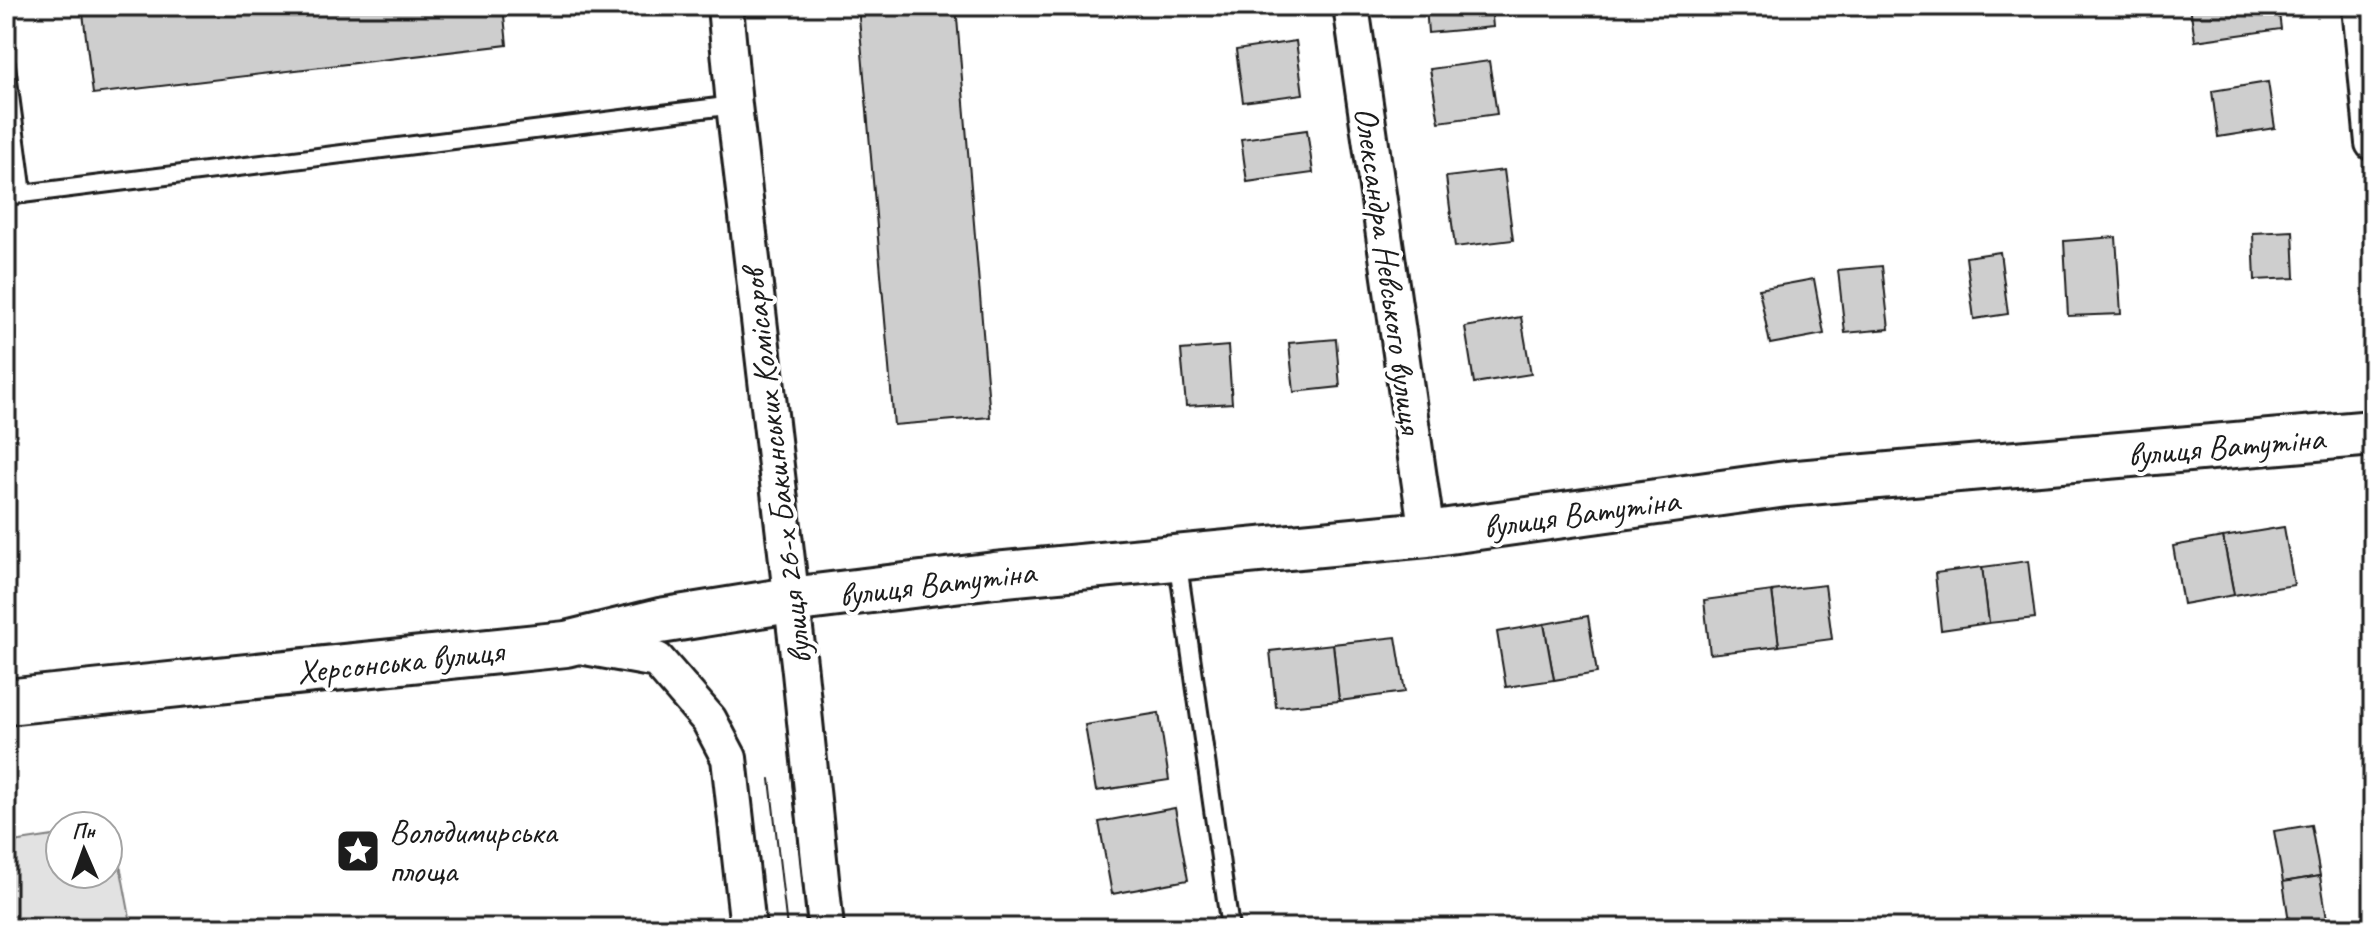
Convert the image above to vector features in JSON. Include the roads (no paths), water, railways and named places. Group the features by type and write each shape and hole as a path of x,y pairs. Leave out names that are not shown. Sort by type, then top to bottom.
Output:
{"street":[{"name":"вулиця 26-х Бакинських Комісаров","path":"725,6 826,928"},
{"name":"Олександра Невського вулиця","path":"1351,6 1427,534"},
{"path":"2360,6 2373,143"},
{"name":"вулиця Ватутіна","path":"790,600 995,575 1427,534 1786,484 2373,433"},
{"name":"Херсонська вулиця","path":"6,702 566,644 660,621 790,600"},
{"path":"566,644 657,660 709,720 729,758 748,928"}],"lane":[{"path":"6,65 14,195 734,105"},
{"path":"1177,558 1230,928"}],"tram line":[{"path":"791,773 808,928"},
{"path":"770,779 787,928"}],"place":[{"name":"Володимирська площа","path":"358,851"}]}
